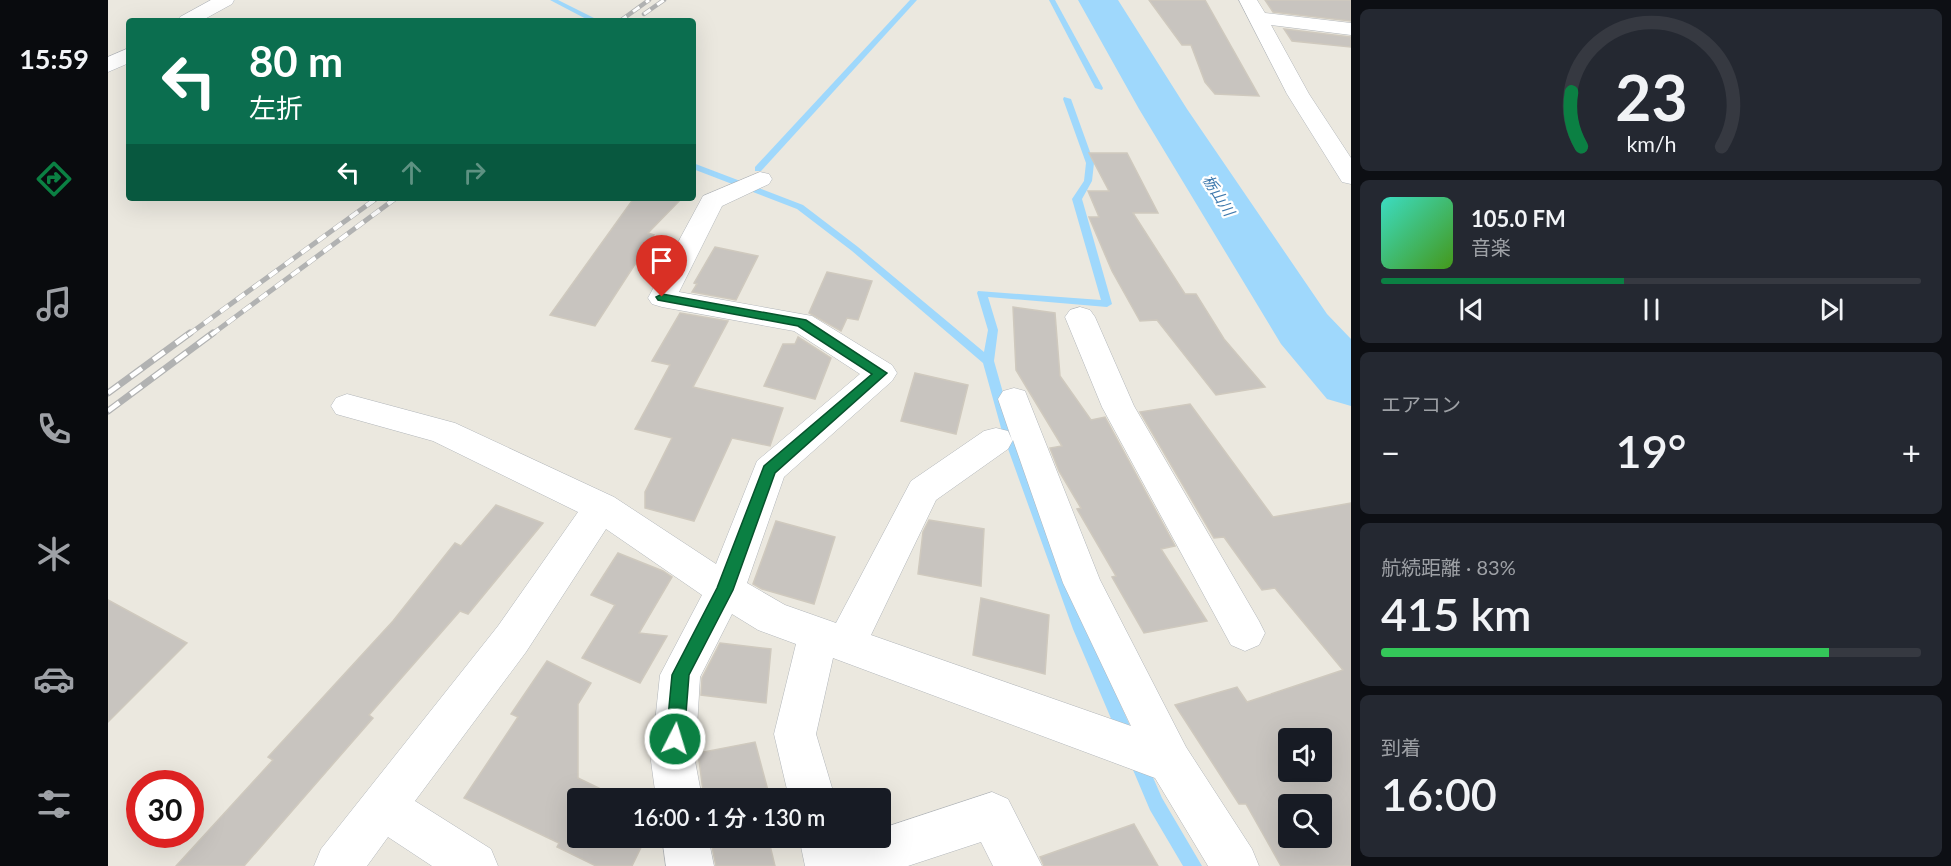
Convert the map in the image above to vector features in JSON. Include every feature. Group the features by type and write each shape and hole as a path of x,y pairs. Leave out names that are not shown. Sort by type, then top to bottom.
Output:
{"street":[{"path":"192,18 225,0"},
{"path":"1253,9 1351,29"},
{"path":"1253,9 1298,94 1351,177"},
{"path":"108,66 126,56"},
{"path":"677,788 673,761 680,675 725,590 769,470 881,373 801,323 662,297 712,201 760,179"},
{"path":"1080,317 1118,407 1245,633"},
{"path":"1014,399 1082,583 1170,762 1235,866"},
{"path":"347,406 443,432 602,507 725,590 772,618 1170,762"},
{"path":"809,788 795,734 833,639 923,490 996,440"},
{"path":"338,866 512,639 602,507"},
{"path":"383,807 474,866"},
{"path":"838,866 992,815 1018,866"},
{"path":"687,848 690,866"},
{"path":"825,848 830,866"}],"building":[{"path":"1149,0 1205,0 1259,96 1215,94 1205,82 1191,45 1182,45"},
{"path":"1265,0 1351,0 1351,21 1273,12"},
{"path":"1284,29 1351,37 1351,47 1292,41"},
{"path":"1089,153 1127,153 1158,213 1133,213 1185,294 1196,294 1224,339 1265,387 1216,395 1157,320 1140,321 1112,271 1089,217 1099,217 1088,191 1109,191"},
{"path":"632,201 679,201 648,233 654,235 595,326 550,315"},
{"path":"715,247 758,256 736,300 692,292 697,284 694,283"},
{"path":"827,272 872,281 858,320 847,318 841,331 809,313"},
{"path":"1013,307 1055,313 1060,376 1091,420 1105,417 1175,546 1161,549 1207,621 1144,633 1112,577 1116,576 1077,509 1081,508 1059,471 1050,448 1062,446 1016,370"},
{"path":"680,313 728,321 693,387 783,408 770,446 732,438 694,521 645,508 645,492 672,438 635,429 670,365 652,361"},
{"path":"798,337 831,358 815,399 764,386 783,344 795,344"},
{"path":"915,373 968,385 956,434 901,421"},
{"path":"1190,404 1273,517 1351,503 1351,866 1281,866 1246,804 1239,804 1175,705 1237,687 1247,702 1343,670 1275,588 1262,590 1224,537 1214,538 1140,412"},
{"path":"496,505 543,523 468,614 460,611 369,715 373,718 244,866 176,866 192,848 204,848 204,835 273,760 268,757 393,621 455,543 461,546"},
{"path":"929,520 984,529 981,586 918,574 923,532"},
{"path":"776,521 835,537 814,604 762,589 753,584"},
{"path":"618,553 663,571 672,577 639,633 667,636 640,683 582,658 615,605 591,595"},
{"path":"981,598 1049,615 1045,674 973,655"},
{"path":"108,600 187,643 108,722"},
{"path":"720,643 771,649 766,703 701,695 702,678"},
{"path":"547,661 591,683 578,704 578,778 598,788 567,788 567,848 641,848 632,866 596,866 557,847 559,843 464,798 518,717 511,714"},
{"path":"755,742 767,788 703,788 698,753"},
{"path":"1134,824 1158,866 1044,866 1040,857"},
{"path":"712,848 771,848 775,866 716,866"}],"waterway":[{"path":"553,0 590,18"},
{"path":"758,169 914,0"},
{"path":"1052,0 1099,88"},
{"name":"栃山川","path":"1098,0 1163,109 1304,329 1351,382"},
{"path":"988,361 993,330 982,293 1107,304 1077,199 1088,181 1090,163 1067,99"},
{"path":"696,167 800,207 855,249 988,361"},
{"path":"988,361 1009,435 1080,629 1127,737"},
{"path":"1136,758 1156,804 1193,866"}],"railway":[{"path":"624,18 649,0"},
{"path":"644,14 664,0"},
{"path":"188,335 373,201"},
{"path":"211,335 392,201"},
{"path":"108,393 190,333"},
{"path":"108,411 213,333"}],"route":[{"path":"662,297 801,323 881,373 769,470 725,590 680,675 675,739"}]}
